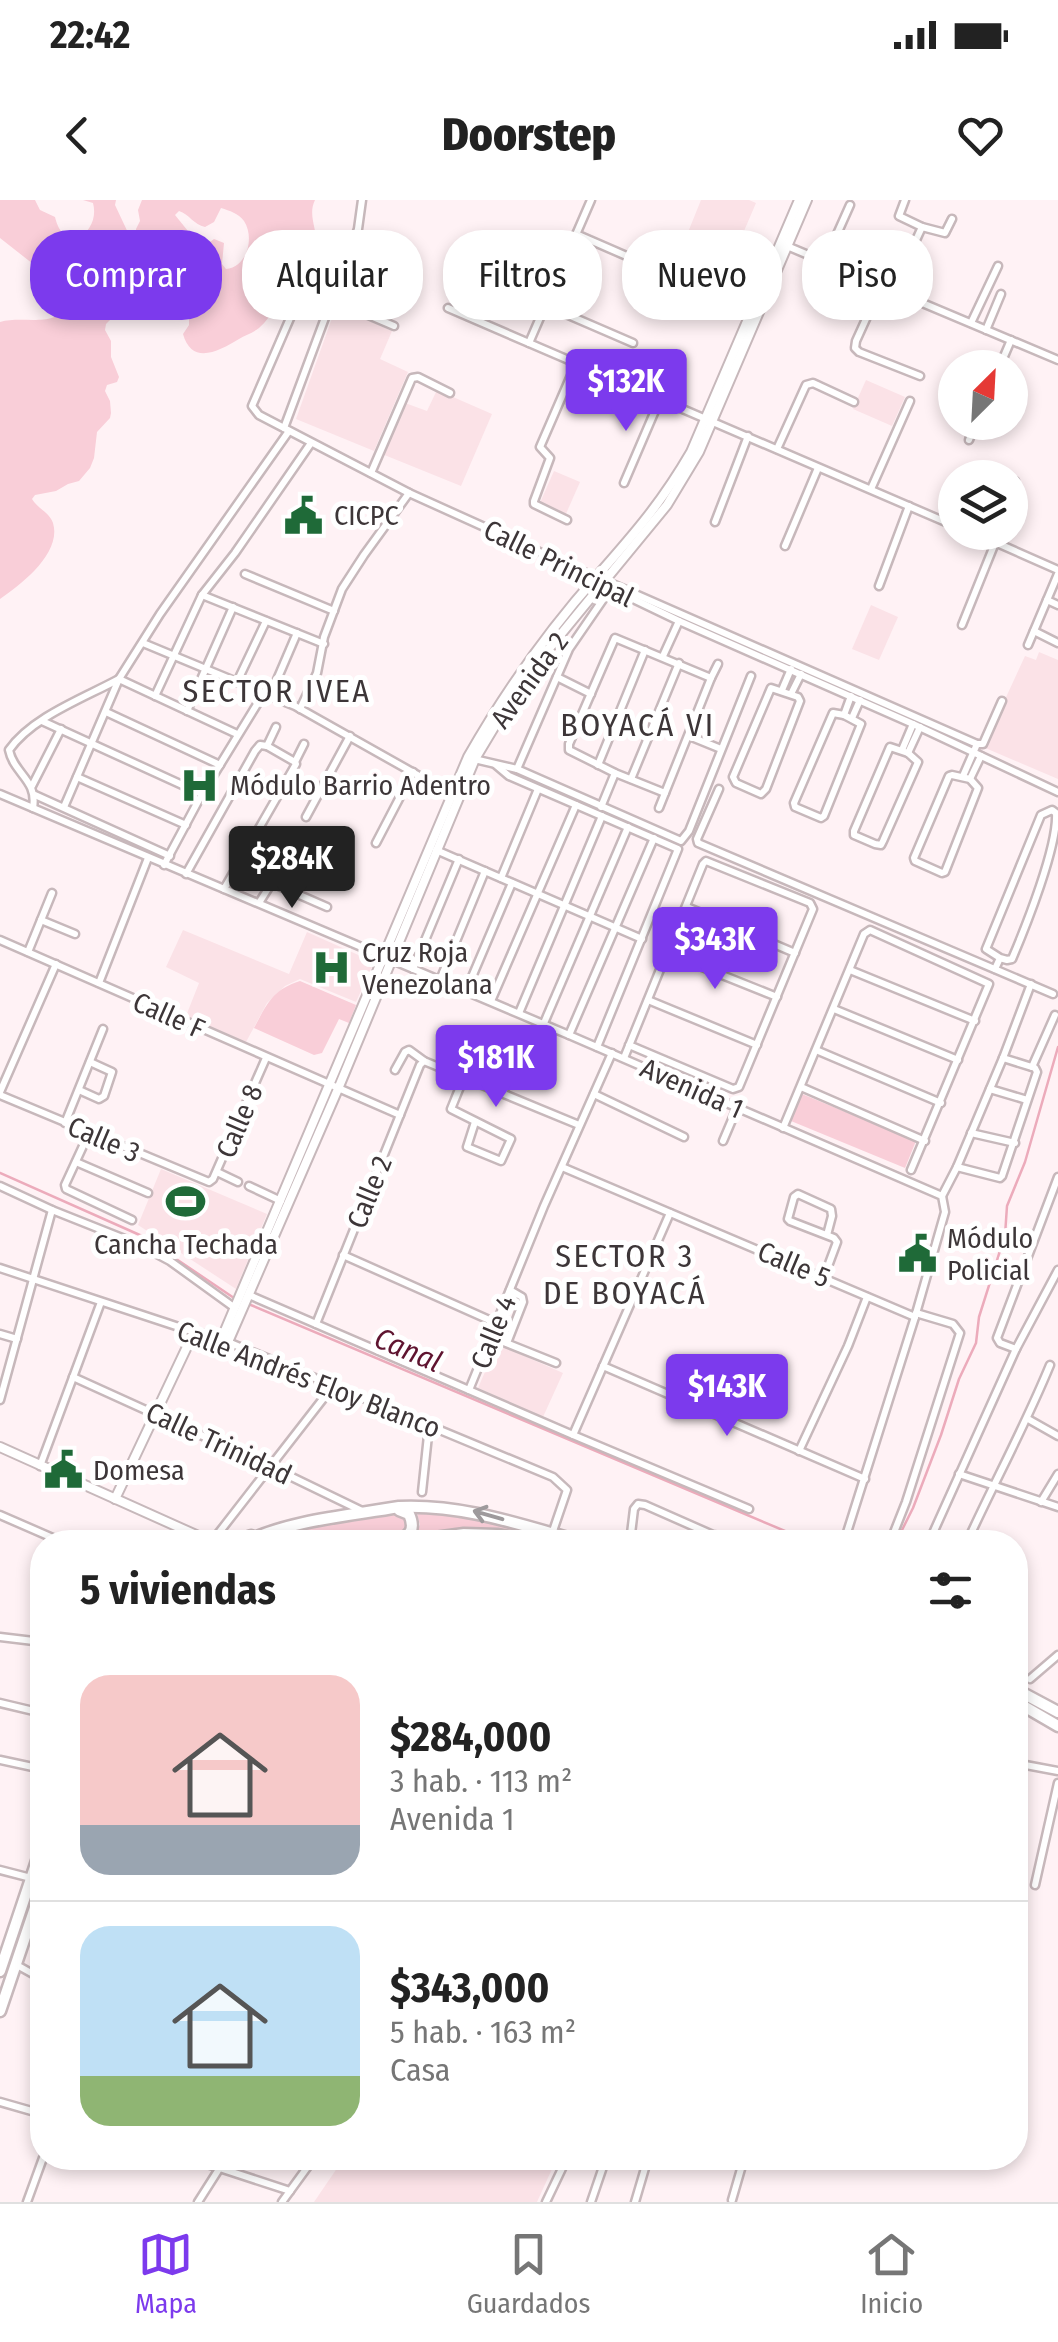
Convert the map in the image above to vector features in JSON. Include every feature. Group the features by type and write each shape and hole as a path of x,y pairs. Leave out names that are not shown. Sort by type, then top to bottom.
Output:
{"highway":[{"path":"277,1530 416,1506 474,1511 538,1530"},
{"path":"388,1509 410,1514 412,1530"},
{"path":"1028,1696 1058,1712"},
{"path":"1028,1708 1058,1726"},
{"path":"0,2012 7,1958 30,1885"},
{"path":"0,1971 30,1911"}],"street":[{"path":"358,230 362,200"},
{"name":"Avenida 2","path":"246,1295 472,758 520,684 676,492 699,452 708,420 803,200"},
{"path":"904,200 900,216 922,227 941,234 952,220"},
{"path":"577,230 587,201"},
{"path":"839,230 850,205"},
{"path":"783,244 802,252"},
{"path":"971,323 998,266"},
{"path":"986,330 1002,294"},
{"path":"933,307 1058,360"},
{"name":"Calle Principal","path":"289,320 252,406 258,415 410,493 679,621 977,750 1058,793"},
{"path":"64,808 119,679 286,430 326,320"},
{"path":"380,320 394,326"},
{"path":"475,320 938,519"},
{"path":"529,344 539,320"},
{"path":"580,320 633,343"},
{"path":"866,320 855,348 920,376"},
{"path":"1007,350 1011,340"},
{"path":"566,520 534,501 550,458 540,448 576,364"},
{"path":"371,473 412,378 418,377 450,392"},
{"path":"777,448 806,385 813,384 854,402"},
{"path":"624,483 660,400"},
{"path":"872,489 910,401"},
{"path":"715,522 748,436"},
{"path":"155,696 202,595 311,443"},
{"path":"785,546 818,468"},
{"path":"300,709 317,673 342,589 410,493"},
{"path":"879,586 909,506"},
{"path":"962,625 987,550"},
{"path":"1015,550 1058,572 1028,645"},
{"path":"244,574 334,611"},
{"path":"517,769 601,581 977,750"},
{"path":"202,595 324,644"},
{"path":"1048,600 1058,605"},
{"path":"187,711 233,607"},
{"path":"237,682 266,621"},
{"path":"663,656 679,621"},
{"path":"1034,631 1058,643"},
{"path":"164,865 238,734 267,694 297,633"},
{"path":"666,793 598,765 569,750 569,744 613,640 620,639 712,678"},
{"path":"143,644 300,709 456,796"},
{"path":"598,765 646,650"},
{"path":"631,779 679,663"},
{"path":"658,808 718,664"},
{"path":"782,690 791,669"},
{"path":"791,694 800,674"},
{"path":"496,765 509,776 576,805 681,841 689,831 751,676"},
{"path":"557,677 592,694"},
{"path":"119,679 238,734"},
{"path":"119,679 41,720 16,739 9,750 11,759 33,791 170,856"},
{"path":"771,688 782,690 800,701 761,794 733,777 771,688"},
{"path":"848,716 856,698"},
{"path":"966,777 1002,702"},
{"path":"106,712 220,765"},
{"path":"832,715 848,716 860,724 824,816 820,818 794,807 832,715"},
{"path":"41,720 202,794"},
{"path":"905,752 916,725"},
{"path":"267,746 276,727"},
{"path":"33,808 33,791 61,729"},
{"path":"306,818 350,736"},
{"path":"690,736 721,749"},
{"path":"224,889 304,744"},
{"path":"186,874 260,745 295,762"},
{"path":"890,747 905,752 918,762 883,842 875,844 854,835 890,747"},
{"path":"472,758 517,769 678,849 597,1046"},
{"path":"376,843 413,772"},
{"path":"518,1013 615,772"},
{"path":"949,776 966,777 978,788 942,873 914,861 915,854 949,776"},
{"path":"78,778 186,825"},
{"path":"501,878 538,789"},
{"path":"719,789 698,843 1053,994"},
{"path":"1052,810 1058,822 1052,851 1012,959 1000,958 986,949 1041,815 1052,810 1058,793"},
{"name":"Avenida 1","path":"0,794 942,1196"},
{"path":"491,1001 576,805"},
{"path":"544,1024 628,827"},
{"path":"569,1034 654,838"},
{"path":"260,903 293,849 346,872"},
{"path":"433,849 642,939"},
{"path":"99,983 148,858"},
{"path":"413,968 459,860"},
{"path":"624,1058 629,1045 686,907 706,861 810,903 812,910 795,953 742,1083 736,1089 629,1045"},
{"path":"440,980 485,871"},
{"path":"272,883 327,907"},
{"path":"466,991 512,883"},
{"path":"28,952 52,893"},
{"path":"686,907 795,953"},
{"path":"41,920 75,934"},
{"path":"784,1128 864,934 870,930 987,981 988,988 911,1170"},
{"name":"Calle F","path":"0,940 400,1115"},
{"path":"667,954 776,997"},
{"path":"995,969 1000,958"},
{"path":"0,1094 56,964"},
{"path":"850,970 974,1021"},
{"path":"848,1530 945,1212 942,1196 972,1133 1031,984"},
{"path":"648,1000 758,1045"},
{"path":"834,1009 958,1060"},
{"path":"1032,1067 1055,1015"},
{"path":"65,1123 103,1029"},
{"path":"396,1070 408,1050 424,1061 579,1125"},
{"path":"816,1050 940,1103"},
{"name":"Calle 4","path":"469,1390 612,1053"},
{"name":"Calle 8","path":"209,1182 214,1179 266,1058"},
{"path":"957,1167 1000,1178 1015,1143 1037,1072 1003,1058"},
{"name":"Calle 2","path":"316,1324 424,1061"},
{"path":"79,1090 99,1098 104,1096 112,1072 90,1062"},
{"path":"503,1093 514,1066"},
{"path":"464,1077 451,1109 510,1139 501,1161 467,1147 475,1122"},
{"name":"Avenida 2","path":"246,1295 281,1202 334,1087"},
{"path":"801,1087 925,1141"},
{"path":"990,1090 1028,1100"},
{"name":"Calle 3","path":"0,1094 209,1182"},
{"path":"594,1094 684,1137"},
{"path":"723,1141 737,1108"},
{"path":"89,1133 66,1189 132,1220"},
{"path":"972,1133 1015,1143"},
{"path":"76,1162 148,1193"},
{"name":"Calle 5","path":"562,1167 867,1296 958,1328 960,1333 895,1530"},
{"path":"217,1172 238,1182"},
{"path":"1016,1349 997,1338 1058,1177"},
{"path":"0,1186 140,1245 238,1306"},
{"path":"249,1186 281,1202"},
{"path":"824,1277 837,1246 834,1238 826,1235 788,1219 794,1197 798,1194 831,1209 826,1235"},
{"path":"0,1400 52,1210"},
{"path":"573,1436 670,1214"},
{"path":"343,1256 496,1323"},
{"name":"Calle Andrés Eloy Blanco","path":"0,1268 224,1341 554,1477 567,1490 553,1530"},
{"path":"934,1530 1016,1349 1058,1270"},
{"path":"508,1343 523,1302 510,1290"},
{"path":"224,1341 246,1295 749,1509"},
{"path":"799,1451 867,1296"},
{"path":"40,1466 101,1302"},
{"path":"115,1499 194,1332"},
{"path":"0,1334 17,1339"},
{"path":"491,1337 556,1363"},
{"path":"973,1530 1028,1419 1050,1365"},
{"path":"604,1366 865,1479"},
{"name":"Calle Trinidad","path":"73,1378 270,1466 364,1513"},
{"path":"216,1530 333,1386"},
{"path":"1028,1419 1058,1436"},
{"path":"422,1492 428,1426"},
{"path":"0,1447 185,1530"},
{"path":"958,1474 1058,1507"},
{"path":"1041,1502 1058,1474"},
{"path":"631,1530 638,1504 693,1530"},
{"path":"0,1516 33,1530"},
{"path":"0,1636 30,1640"},
{"path":"1030,1679 1058,1655"},
{"path":"0,1703 30,1710"},
{"path":"0,1760 30,1766"},
{"path":"1028,1766 1058,1770"},
{"path":"1035,1885 1058,1783"},
{"path":"0,1870 30,1878"},
{"path":"7,1958 30,1972"},
{"path":"0,2102 30,2111"},
{"path":"27,2202 38,2170"},
{"path":"198,2202 218,2170"},
{"path":"229,2170 290,2191"},
{"path":"282,2202 305,2170"},
{"path":"546,2202 561,2170"},
{"path":"591,2202 602,2170"},
{"path":"635,2202 644,2170"},
{"path":"732,2200 741,2170"}],"shaded area":[{"path":"0,200 35,200 40,210 55,217 61,230 30,230 30,262 0,238"},
{"path":"83,200 116,200 127,230 87,230 93,219 93,203"},
{"path":"142,200 315,200 315,230 248,230 242,218 221,208 214,222 205,227 179,211 175,215 187,230 136,230"},
{"path":"701,200 756,203 744,230 689,230"},
{"path":"242,259 242,320 266,320 264,323 231,344 207,353 199,353 187,344 183,334 189,320 222,320 222,264 226,269"},
{"path":"110,320 105,330 119,377 105,391 111,413 97,432 90,468 79,481 32,499 53,523 52,545 38,567 0,599 0,322"},
{"path":"331,320 366,320 392,331 380,359 408,372 374,451 296,419"},
{"path":"866,380 905,397 892,426 853,409"},
{"path":"437,390 492,414 461,486 382,454 405,403 427,411"},
{"path":"554,471 580,482 565,516 539,505"},
{"path":"871,605 898,617 879,660 852,649"},
{"path":"1039,652 1058,660 1058,779 983,747 1025,656 1036,660"},
{"path":"183,930 289,974 307,932 374,962 356,1002 300,979 285,986 267,1003 246,1042 186,1016 199,983 166,967"},
{"path":"300,981 356,1005 349,1023 339,1019 322,1053 314,1055 254,1028 277,993"},
{"path":"802,1094 916,1141 905,1168 791,1121"},
{"path":"161,1169 267,1214 236,1289 138,1225"},
{"path":"497,1344 563,1373 543,1417 478,1388"},
{"path":"412,1509 461,1512 524,1530 417,1530 417,1513"},
{"path":"401,1513 408,1518 409,1529 298,1530"},
{"path":"336,2170 552,2170 537,2202 314,2202"}],"waterway":[{"path":"902,1530 976,1343 979,1317 1005,1235 1007,1206 1025,1162 1058,1047"},
{"name":"Canal","path":"0,1173 142,1236 234,1298"},
{"name":"Canal","path":"246,1303 783,1530"}],"place":[{"name":"CICPC","path":"304,515"},
{"name":"Módulo Barrio Adentro","path":"200,785"},
{"name":"Cruz Roja Venezolana","path":"332,968"},
{"name":"Cancha Techada","path":"186,1201"},
{"name":"Módulo Policial","path":"917,1254"},
{"name":"Domesa","path":"63,1470"}],"district":[{"name":"SECTOR IVEA","path":"277,691"},
{"name":"BOYACÁ VI","path":"638,725"},
{"name":"SECTOR 3 DE BOYACÁ","path":"625,1274"}]}
